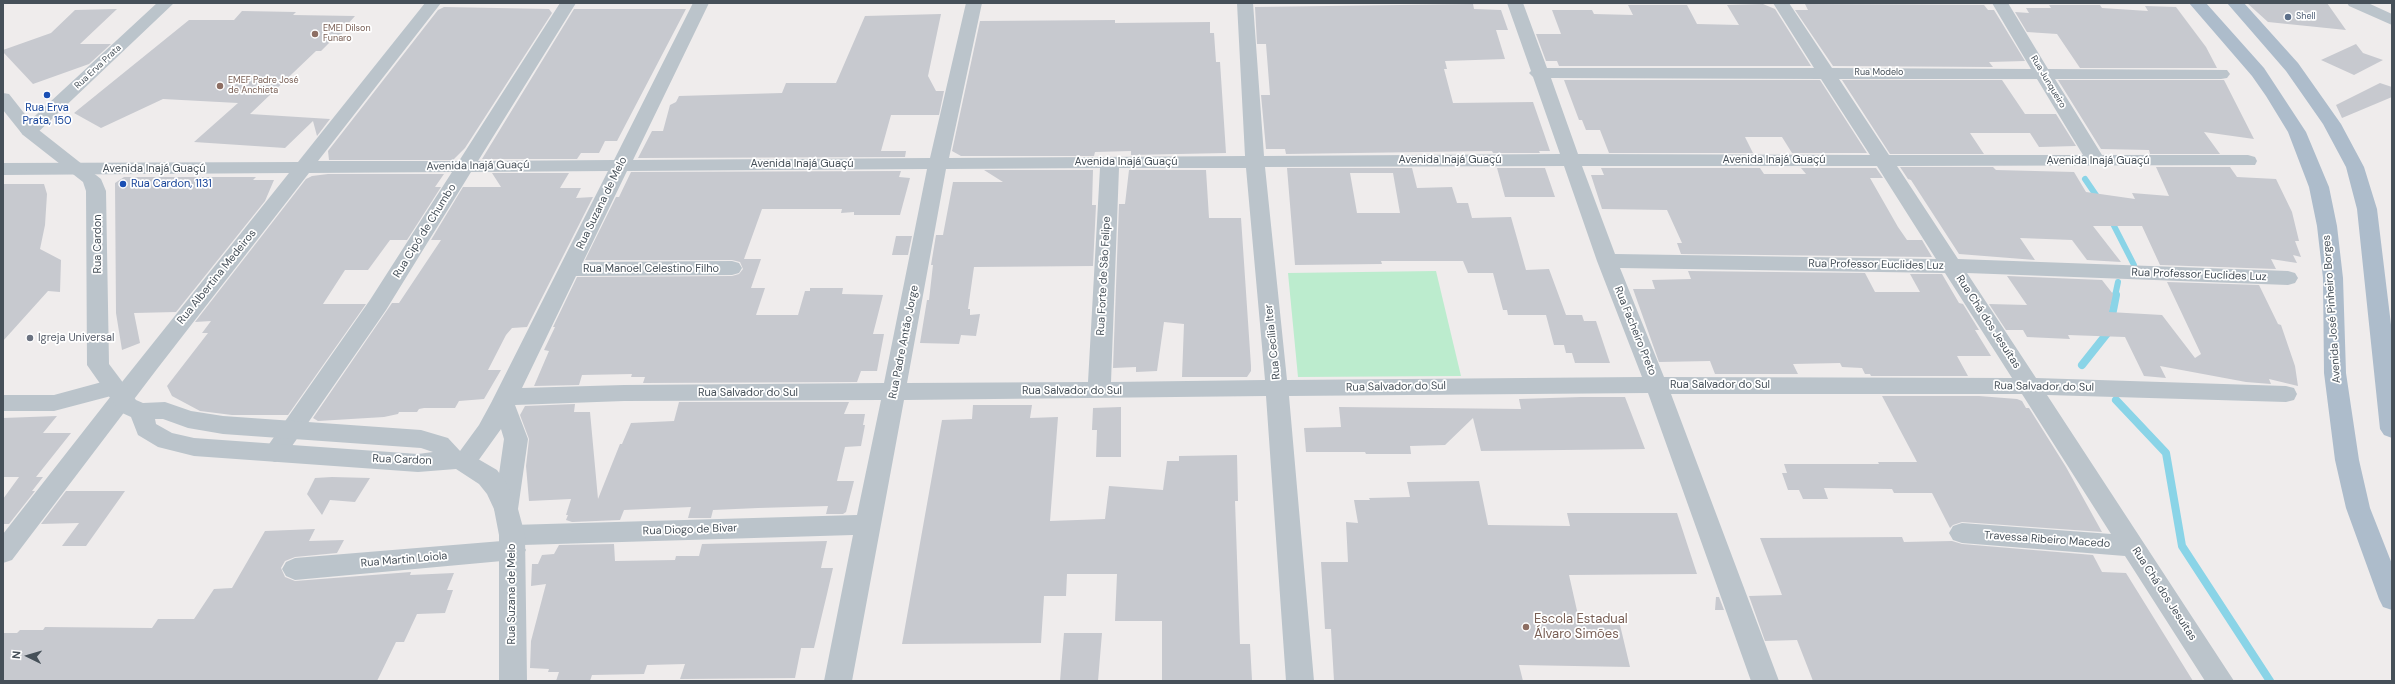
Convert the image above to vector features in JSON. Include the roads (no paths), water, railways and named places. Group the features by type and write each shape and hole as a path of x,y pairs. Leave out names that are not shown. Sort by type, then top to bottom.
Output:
{"main road":[{"name":"Avenida José Pinheiro Borges","path":"2197,3 2258,72 2275,96 2296,132 2319,187 2327,226 2332,278 2335,373 2347,460 2358,508 2392,599"},
{"path":"2235,3 2292,67 2332,124 2355,167 2366,209 2392,429"}],"street":[{"name":"Rua Erva Prata","path":"29,131 166,3"},
{"name":"Rua Albertina Medeiros","path":"3,553 117,393 305,167 433,3"},
{"name":"Rua Cipó de Chumbo","path":"275,453 378,305 467,166 568,3"},
{"name":"Rua Suzana de Melo","path":"513,681 512,543 506,509 497,489 488,476 458,461 488,431 505,400 701,3"},
{"name":"Rua Padre Antão Jorge","path":"838,681 938,163 974,3"},
{"name":"Rua Cecília Iter","path":"1245,3 1255,161 1277,389 1300,681"},
{"name":"Rua Facheiro Preto","path":"1515,3 1538,73 1572,160 1607,262 1656,385 1765,681"},
{"name":"Rua Chá dos Jesuítas","path":"1781,3 2220,681"},
{"name":"Rua Junqueiro","path":"2000,3 2096,160"},
{"path":"2355,3 2392,20"},
{"name":"Rua Modelo","path":"1538,73 2221,74"},
{"name":"Rua Cardon","path":"3,98 29,131 80,169 91,180 96,191 98,365 117,393 128,406 141,412 164,410 188,419 223,425 399,436 435,441 446,448 458,461"},
{"name":"Avenida Inajá Guaçú","path":"3,169 1255,161 2248,161"},
{"name":"Rua Forte de São Felipe","path":"1099,391 1110,162"},
{"name":"Rua Professor Euclides Luz","path":"1607,262 1951,266 2288,278"},
{"name":"Rua Manoel Celestino Filho","path":"569,269 732,268"},
{"name":"Rua Salvador do Sul","path":"505,400 624,393 894,393 1277,389 1470,385 2029,386 2286,394"},
{"path":"3,404 54,402 117,393"},
{"name":"Rua Suzana de Melo","path":"505,400 516,439 506,509"},
{"name":"Rua Cardon","path":"141,412 146,429 166,441 194,447 418,463 458,461"},
{"name":"Rua Diogo de Bivar","path":"512,543 869,526"},
{"name":"Travessa Ribeiro Macedo","path":"1962,533 2133,546"},
{"name":"Rua Martin Loiola","path":"295,569 512,543"}],"waterway":[{"path":"2085,179 2100,201"},
{"path":"2110,218 2134,265"},
{"path":"2115,296 2118,282"},
{"path":"2082,365 2109,331 2116,295"},
{"path":"2116,400 2166,453 2182,546 2270,681"}],"place":[{"name":"Shell","path":"2288,17"},
{"name":"EMEI Dilson Funaro","path":"315,34"},
{"name":"EMEF Padre José de Anchieta","path":"220,86"},
{"name":"Rua Erva Prata, 150","path":"47,95"},
{"name":"Rua Cardon, 1131","path":"123,184"},
{"name":"Igreja Universal","path":"30,338"},
{"name":"Escola Estadual Álvaro Simões","path":"1526,627"}]}
